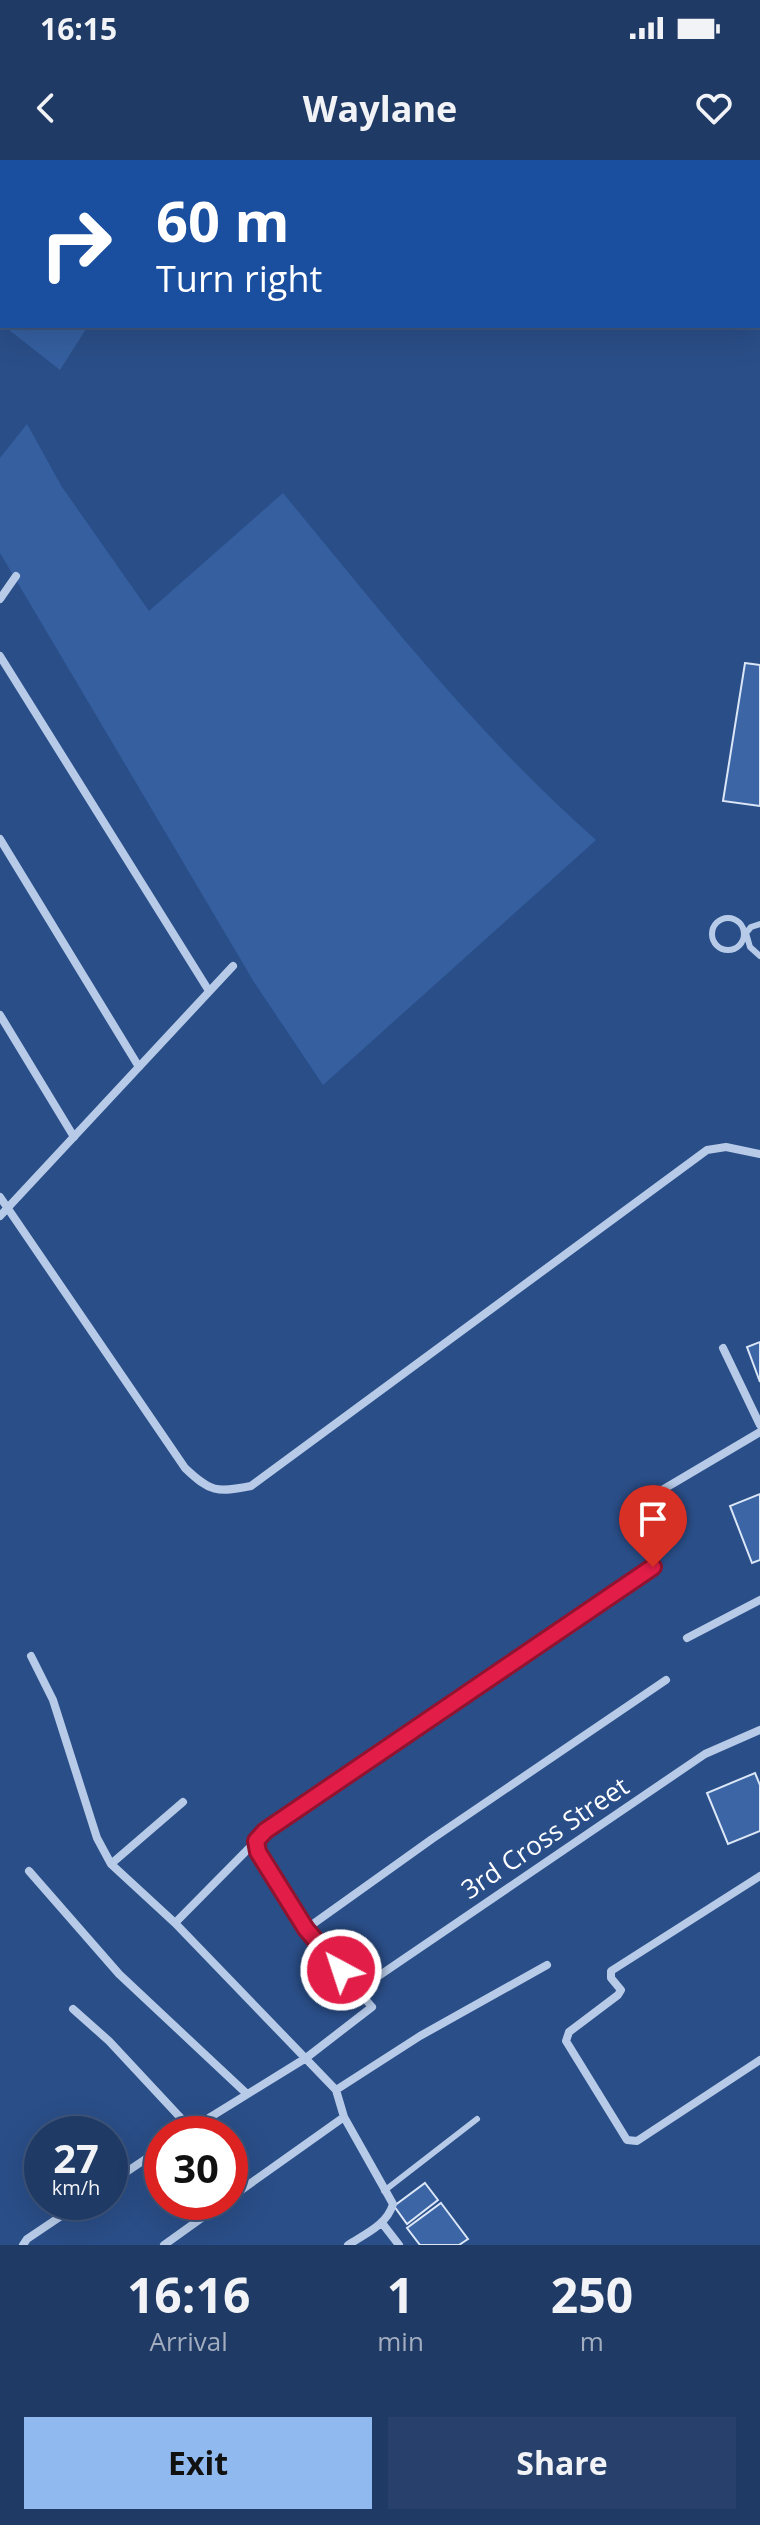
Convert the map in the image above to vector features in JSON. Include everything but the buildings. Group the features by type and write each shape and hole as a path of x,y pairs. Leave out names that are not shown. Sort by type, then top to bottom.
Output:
{"street":[{"path":"0,599 16,576"},
{"path":"0,656 209,991"},
{"path":"0,839 139,1067"},
{"path":"0,1216 233,966"},
{"path":"0,1015 74,1137"},
{"path":"0,1197 185,1468 201,1483 224,1492 251,1486 707,1150 726,1147 760,1154"},
{"path":"723,1348 760,1425"},
{"path":"657,1493 760,1432"},
{"path":"175,1923 265,1831 653,1567"},
{"path":"687,1638 760,1600"},
{"path":"31,1656 53,1700 97,1838 111,1864 175,1923 336,2090 344,2117 393,2204 390,2214 382,2223 348,2245"},
{"path":"306,1929 666,1680"},
{"name":"3rd Cross Street","path":"358,1990 705,1754 760,1730"},
{"path":"111,1864 183,1802"},
{"path":"211,2116 306,2058 372,2007 306,1929 258,1852 256,1841"},
{"path":"29,1871 119,1974 247,2094"},
{"path":"760,1876 611,1971 611,1978 621,1990 618,1995 569,2032 566,2041 627,2140 637,2141 760,2060"},
{"path":"336,2090 420,2036 547,1965"},
{"path":"73,2009 109,2041 174,2116"},
{"path":"248,2185 344,2117"},
{"path":"23,2245 55,2220"},
{"path":"164,2245 199,2220"},
{"path":"382,2223 399,2245"}],"lane":[{"path":"760,924 751,927 746,933 739,945 728,950 717,946 712,934 716,923 728,918 739,923 746,933 750,947 760,956"},
{"path":"384,2191 477,2119"}],"shaded area":[{"path":"7,328 87,328 60,370"},
{"path":"27,424 62,487 149,611 283,493 472,717 596,840 323,1085 254,982 0,553 0,458"}],"route":[{"path":"341,1970 306,1929 258,1852 256,1841 265,1831 653,1567"}]}
